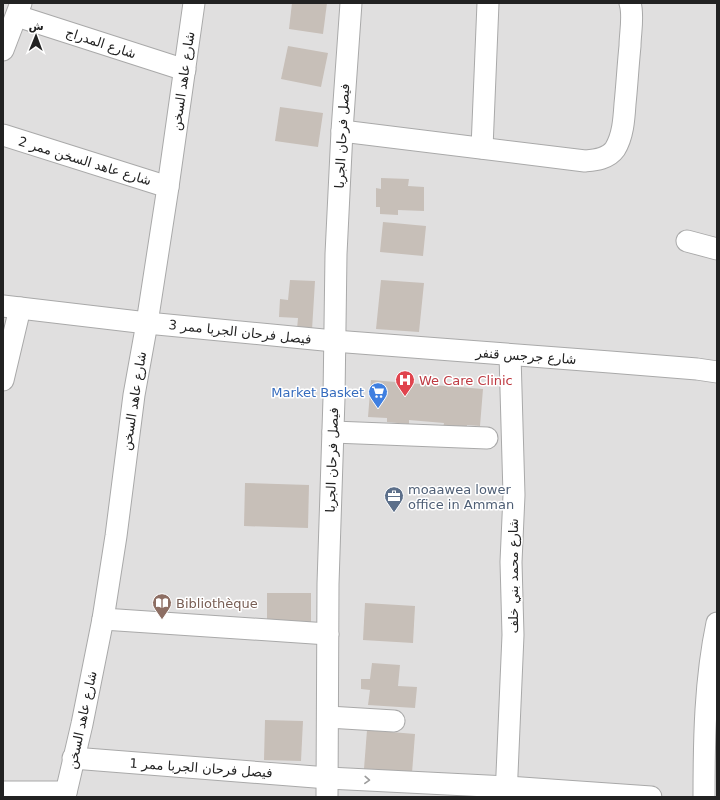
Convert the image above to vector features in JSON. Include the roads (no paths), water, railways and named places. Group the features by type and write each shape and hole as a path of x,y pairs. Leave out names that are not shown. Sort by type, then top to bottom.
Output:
{"street":[{"name":"شارع عاهد السخن","path":"66,795 103,619 116,536 134,395 147,323 168,187 194,3"},
{"name":"فيصل فرحان الجربا","path":"328,788 328,584 333,432 336,254 342,131 351,3"},
{"path":"482,148 488,3"},
{"path":"342,131 585,161 599,160 614,150 620,137 624,120 628,81 631,17 630,3"},
{"name":"شارع المدراج","path":"19,10 185,70"},
{"path":"3,50 19,10"},
{"name":"شارع عاهد السخن ممر 2","path":"3,135 168,187"},
{"path":"687,241 717,249"},
{"path":"3,380 11,307"},
{"name":"فيصل فرحان الجربا ممر 3","path":"11,307 147,323 334,342"},
{"name":"شارع جرجس قنفر","path":"334,342 618,362 717,372"},
{"name":"شارع محمد بني خلف","path":"507,792 513,635 511,562 514,495 510,355"},
{"path":"333,432 487,438"},
{"path":"103,619 328,634"},
{"path":"704,797 704,764 712,693 717,622"},
{"path":"328,716 394,721"},
{"path":"704,764 717,743"},
{"name":"فيصل فرحان الجربا ممر 1","path":"73,758 328,788 651,797"},
{"path":"3,792 66,795"}],"place":[{"name":"We Care Clinic","path":"405,397"},
{"name":"Market Basket","path":"378,409"},
{"name":"moaawea lower office in Amman","path":"394,513"},
{"name":"Bibliothèque","path":"162,620"}]}
